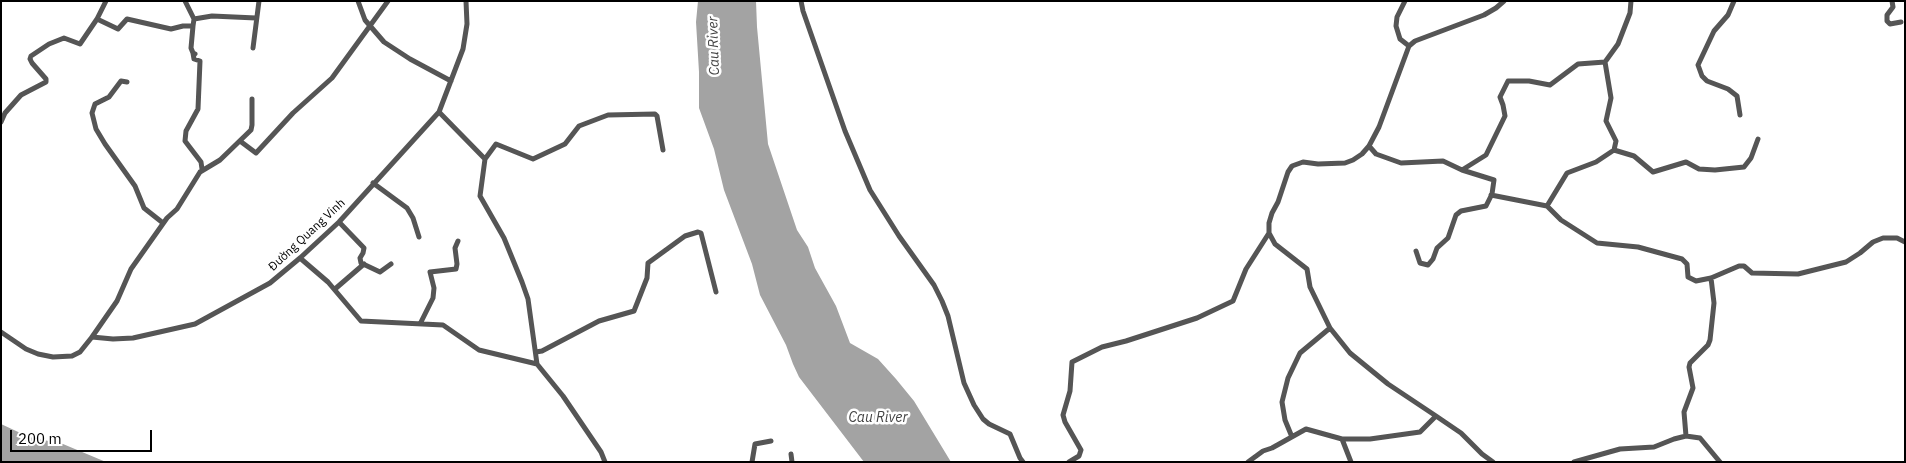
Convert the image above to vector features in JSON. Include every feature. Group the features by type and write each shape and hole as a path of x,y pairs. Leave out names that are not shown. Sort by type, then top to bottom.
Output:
{"street":[{"path":"1,122 21,95 46,82 46,79 30,59 31,56 49,44 64,38 80,44 97,19 106,1"},
{"path":"185,1 194,19 192,48 194,59 200,61 198,109 186,131 184,141 201,162 202,170"},
{"path":"253,48 259,1"},
{"path":"358,1 370,25 384,42 451,80"},
{"path":"240,141 256,153 293,112 332,78 388,1"},
{"name":"Đường Quang Vinh","path":"92,337 133,338 195,324 270,283 300,258 339,222 439,112 463,49 467,24 466,1"},
{"path":"802,1 803,11 845,131 870,190 898,236 934,285 942,301 948,316 964,383 974,405 983,419 989,424 1010,434 1023,462"},
{"path":"1405,1 1397,18 1396,26 1400,39 1409,46"},
{"path":"1493,462 1461,433 1388,384 1353,356 1330,328 1310,287 1307,269 1275,244 1269,233 1269,223 1292,166 1303,162 1318,164 1345,163 1353,160 1368,146 1379,127 1409,46 1415,41 1484,15 1504,1"},
{"path":"1462,170 1486,155 1505,116 1504,105 1500,97 1508,81 1528,81 1550,85 1578,64 1604,62 1618,44 1630,13 1631,1"},
{"path":"1734,1 1728,15 1714,31 1698,65 1702,76 1707,81 1728,89 1737,96 1740,115"},
{"path":"1892,1 1893,6 1887,15 1887,21 1890,24 1901,22"},
{"path":"194,19 212,16 256,18"},
{"path":"97,19 118,29 127,19 171,29 193,26"},
{"path":"1547,206 1567,173 1596,162 1614,150 1616,141 1606,121 1611,98 1604,62"},
{"path":"127,82 120,81 109,96 95,104 92,113 101,138 135,186 144,208 163,223"},
{"path":"1,332 26,350 38,354 53,357 72,356 80,352 116,301 131,269 163,223 177,209 202,170 220,160 252,127 252,99"},
{"path":"439,112 485,159"},
{"path":"605,462 563,396 538,364 528,299 504,238 480,196 485,159 496,144 533,159 565,144 580,126 608,115 655,114 657,116 663,150"},
{"path":"1614,150 1634,156 1653,172 1686,162 1699,169 1715,170 1744,167 1751,158 1758,139"},
{"path":"1368,146 1376,154 1401,163 1442,161 1462,170 1494,180 1491,195 1485,207 1468,209 1456,215 1448,238 1436,250 1433,259 1428,265 1420,263 1416,252"},
{"path":"373,183 407,208 413,218 418,237"},
{"path":"1491,195 1547,206 1558,218 1597,243 1638,247 1682,259 1687,264 1688,277 1690,280 1696,281 1711,278 1739,266 1744,266 1752,273 1798,274 1846,262 1873,242 1883,238 1897,238 1905,242"},
{"path":"339,222 364,248 360,260 364,264 380,272 391,264"},
{"path":"536,352 542,351 599,321 634,311 650,261 678,240 698,232 701,233 716,292"},
{"path":"1070,462 1079,456 1081,450 1063,415 1070,390 1072,362 1102,347 1197,318 1233,301 1246,269 1269,233"},
{"path":"420,324 433,298 434,288 430,272 456,269 455,248 458,241"},
{"path":"300,258 335,289 361,321 443,325 479,350 538,364"},
{"path":"335,289 364,264"},
{"path":"1686,436 1684,412 1692,388 1690,363 1708,345 1710,340 1714,303 1711,278"},
{"path":"1292,437 1285,420 1282,402 1288,378 1300,352 1330,328"},
{"path":"1248,462 1263,451 1306,429 1342,439 1370,439 1415,434 1425,428 1436,416"},
{"path":"1574,462 1620,449 1654,447 1674,438 1686,436 1700,438 1720,462"},
{"path":"1342,439 1351,462"},
{"path":"752,462 755,444 771,441"},
{"path":"791,454 792,462"}],"water":[{"name":"Cau River","path":"698,1 756,1 768,144 797,230 808,247 815,268 836,306 850,343 878,359 896,379 914,401 951,462 864,462 799,377 786,345 760,295 752,264 724,190 714,149 699,108 696,22"},
{"path":"1,424 29,437 63,444 106,462 1,462"}]}
